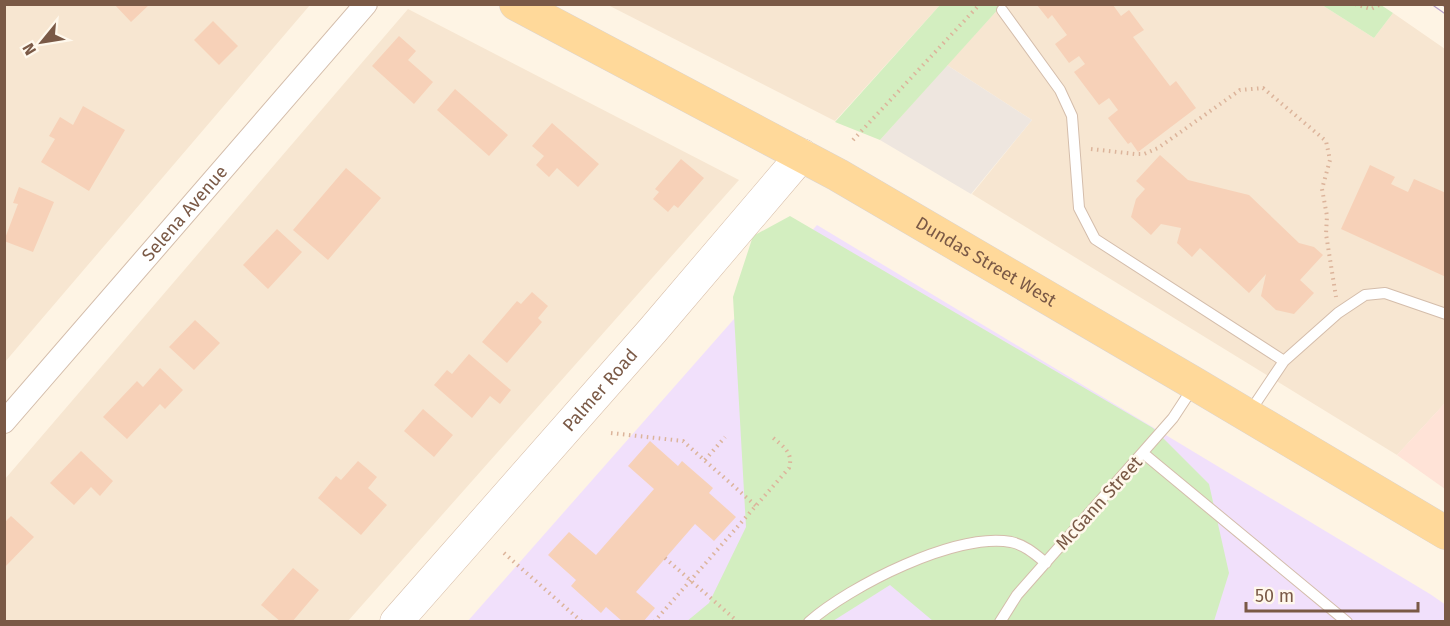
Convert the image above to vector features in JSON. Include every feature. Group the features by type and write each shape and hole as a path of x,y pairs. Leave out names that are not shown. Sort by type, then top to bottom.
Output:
{"main road":[{"name":"Dundas Street West","path":"516,4 802,155 1196,384 1446,533"}],"street":[{"name":"Selena Avenue","path":"4,422 366,4"},
{"name":"Palmer Road","path":"396,621 653,330 802,155"}],"lane":[{"path":"1002,10 1059,90 1072,116 1079,208 1095,239 1284,361"},
{"path":"1247,415 1284,361 1338,312 1365,295 1384,293 1446,314"},
{"name":"McGann Street","path":"1000,621 1017,595 1173,418 1196,384"},
{"path":"1143,453 1347,621"},
{"path":"809,621 858,588 906,564 956,547 992,541 1012,542 1030,550 1046,563"}],"path":[{"path":"854,140 980,4"},
{"path":"1355,4 1371,9 1381,4"},
{"path":"1074,147 1144,154 1158,148 1240,90 1263,88 1326,141 1330,160 1322,189 1327,216 1326,234 1338,312"},
{"path":"611,433 683,441 756,506"},
{"path":"654,621 789,468 791,460 789,451 771,436"},
{"path":"705,460 725,437"},
{"path":"504,553 582,621"},
{"path":"665,558 738,621"}],"shaded area":[{"path":"5,5 310,5 5,362"},
{"path":"608,5 940,5 835,121"},
{"path":"1002,5 1322,5 1374,38 1393,13 1445,49 1445,403 1397,455 972,194 1032,120 947,65"},
{"path":"408,9 739,180 348,621 5,622 5,479"},
{"path":"947,65 1032,120 971,194 880,140"},
{"path":"817,225 1430,594 1446,605 1445,622 467,622"},
{"path":"1445,403 1445,489 1397,455"}],"green space":[{"path":"940,5 1002,5 880,140 835,122"},
{"path":"1322,5 1381,5 1393,13 1374,38"},
{"path":"790,216 1153,428 1209,484 1229,573 1214,621 933,621 890,585 833,621 686,622 709,603 746,527 733,297 753,236"}],"building":[{"path":"114,4 150,4 131,22"},
{"path":"1037,5 1113,5 1121,16 1129,10 1144,30 1133,37 1170,86 1176,81 1196,108 1138,152 1131,142 1128,144 1108,118 1118,110 1109,98 1099,105 1074,72 1085,64 1079,56 1069,63 1055,44 1067,35 1052,15 1048,19"},
{"path":"213,21 238,46 219,65 194,40"},
{"path":"399,36 416,51 408,60 433,82 414,104 372,66"},
{"path":"455,89 508,135 489,156 437,110"},
{"path":"83,106 125,130 89,191 41,162 55,139 49,136 60,117 73,125"},
{"path":"552,123 599,164 578,187 557,168 549,177 536,165 544,156 532,146"},
{"path":"1160,155 1188,180 1249,195 1299,243 1314,247 1323,255 1300,280 1314,293 1294,314 1276,310 1261,296 1266,274 1249,293 1200,248 1192,257 1177,243 1181,228 1161,224 1151,235 1131,217 1136,199 1145,189 1136,181"},
{"path":"681,159 704,178 678,208 674,205 668,212 653,199 659,192 655,189"},
{"path":"1370,165 1395,177 1391,184 1408,192 1414,179 1446,193 1446,277 1341,229"},
{"path":"346,168 381,198 328,260 293,230"},
{"path":"19,187 54,202 33,252 4,241 18,204 13,203"},
{"path":"277,229 302,252 268,289 243,265"},
{"path":"532,292 548,306 538,318 542,322 507,363 482,342 517,301 521,304"},
{"path":"195,320 220,343 194,370 169,347"},
{"path":"469,354 511,390 500,404 490,396 472,418 434,385 447,370 452,374"},
{"path":"160,368 183,390 165,409 160,404 127,439 103,417 137,381 143,387"},
{"path":"423,409 453,435 434,457 404,431"},
{"path":"650,441 678,466 682,461 713,488 709,493 736,517 714,541 695,524 636,592 655,608 643,622 623,622 606,607 601,613 571,586 576,580 548,555 569,532 596,555 654,489 628,466"},
{"path":"81,451 113,481 100,496 91,487 74,505 50,483"},
{"path":"358,461 377,477 368,488 387,505 361,535 318,498 336,476 341,480"},
{"path":"11,516 34,537 4,568 4,523"},
{"path":"293,568 319,590 292,622 281,622 261,605"}],"railway":[{"path":"1436,4 1446,11"}]}
